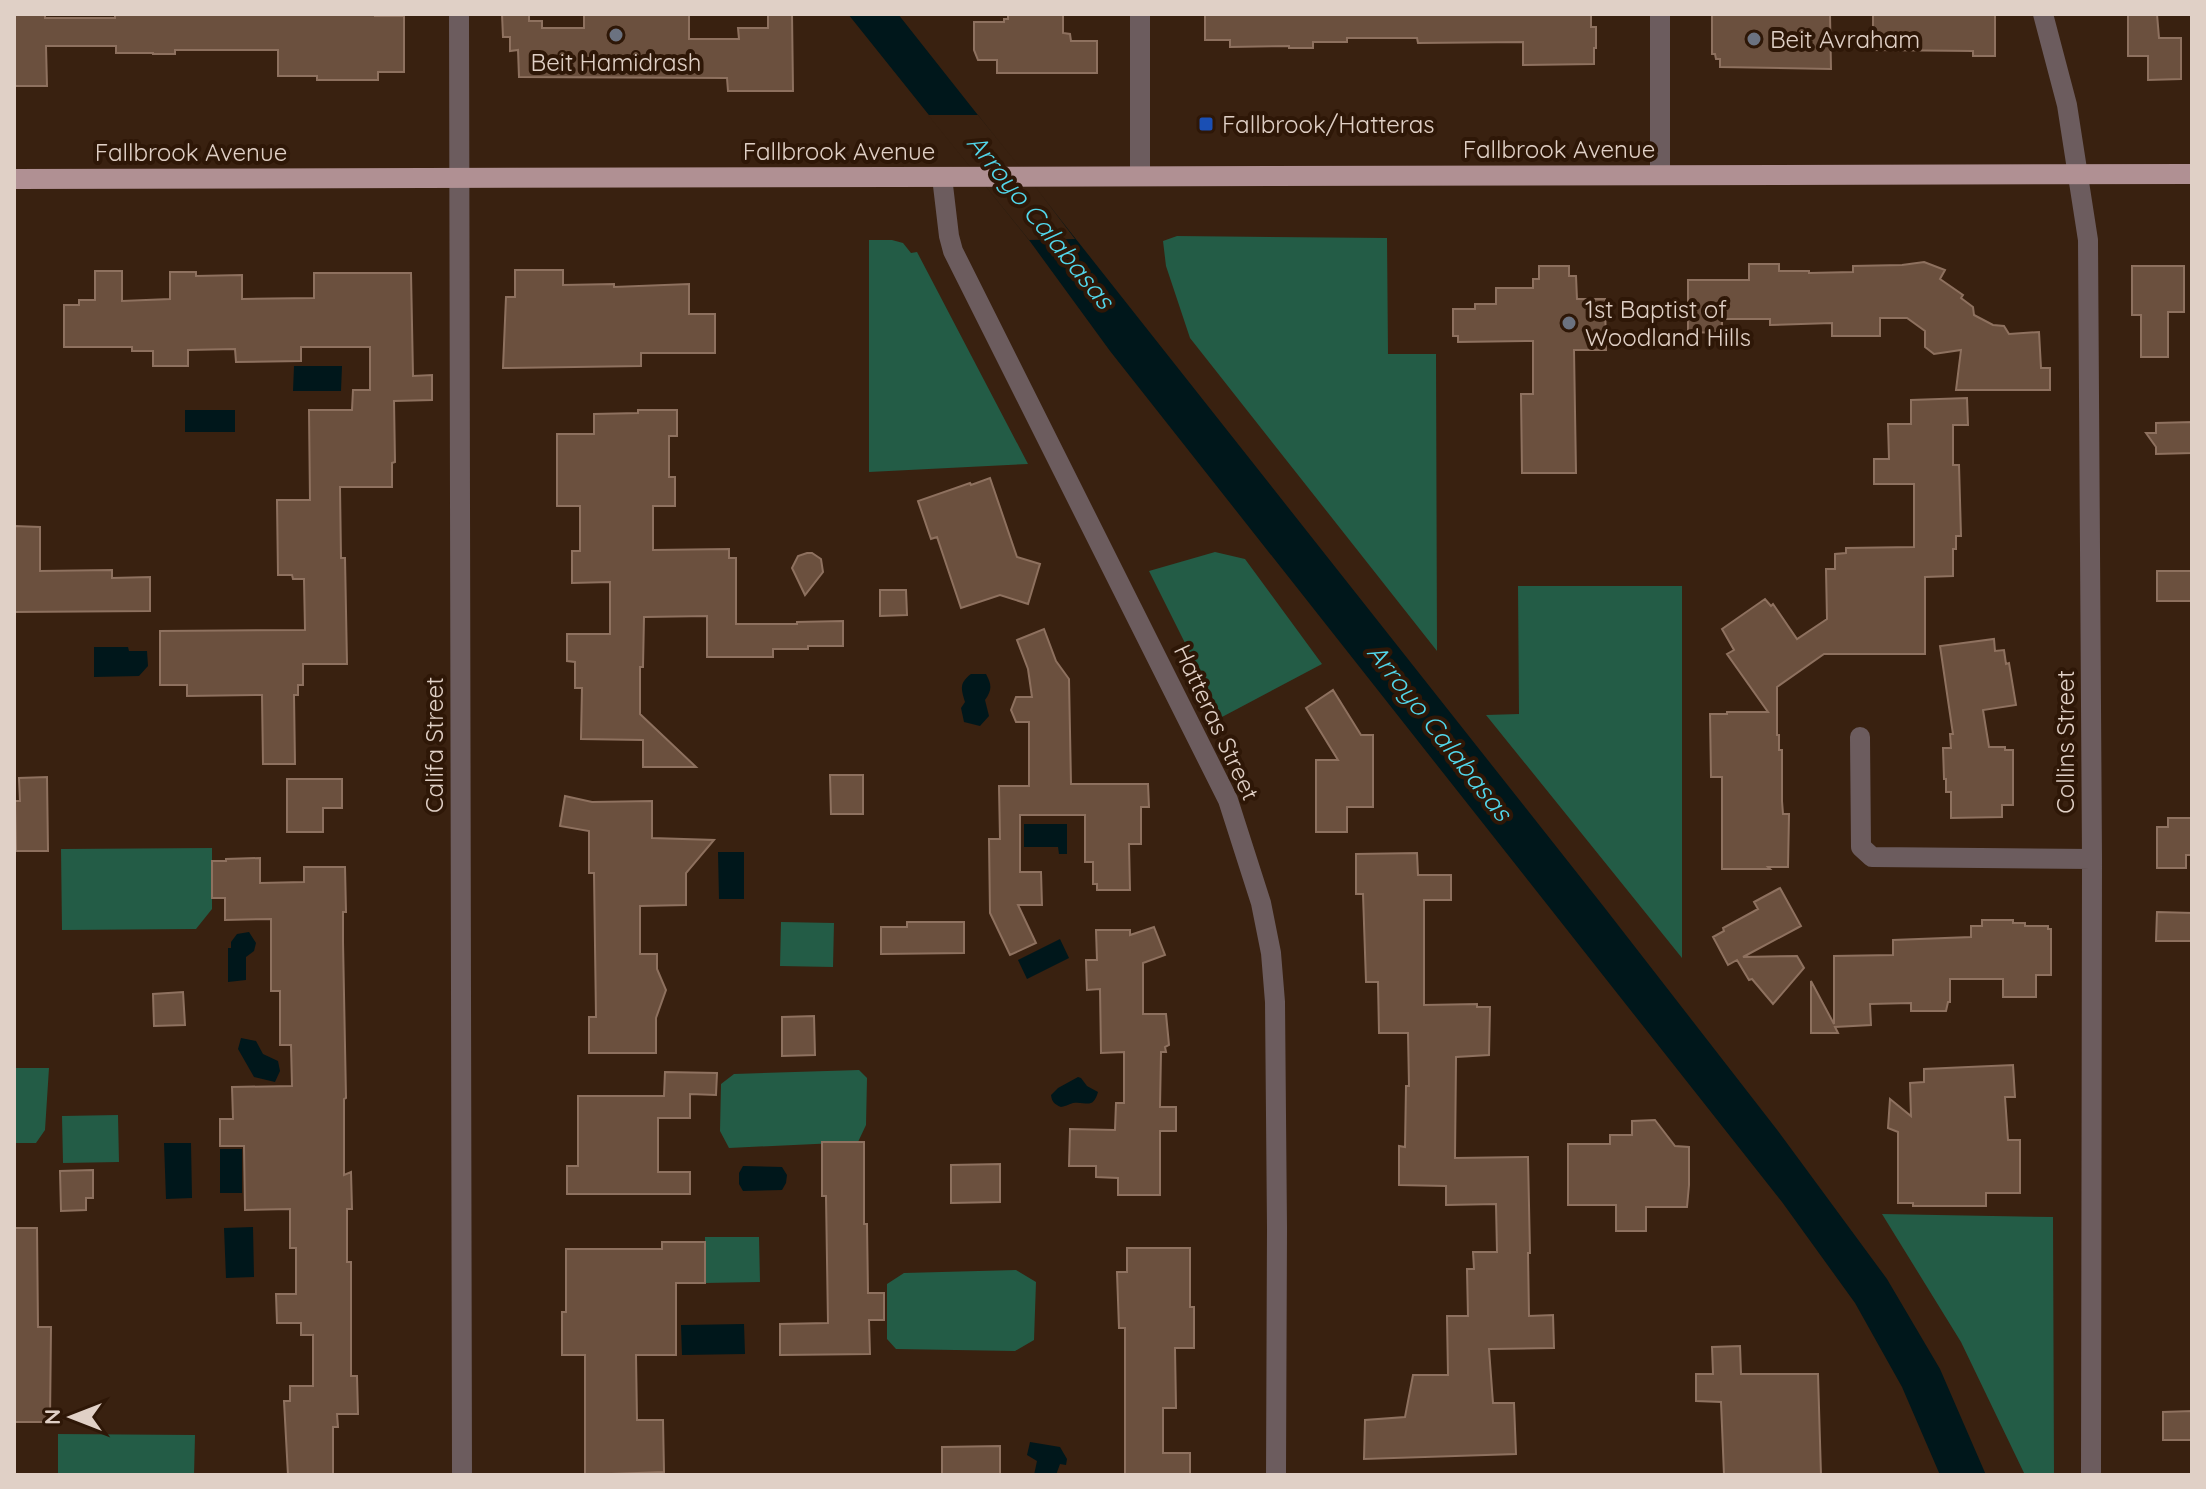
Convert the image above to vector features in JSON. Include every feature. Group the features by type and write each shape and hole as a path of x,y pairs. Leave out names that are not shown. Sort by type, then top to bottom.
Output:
{"main road":[{"name":"Fallbrook Avenue","path":"14,179 2192,174"}],"street":[{"name":"Califa Street","path":"459,14 462,1475"},
{"path":"1140,14 1140,176"},
{"path":"1660,14 1660,175"},
{"name":"Collins Street","path":"2043,14 2067,105 2088,240 2092,859 2091,1475"},
{"name":"Hatteras Street","path":"942,177 953,251 1228,800 1261,903 1271,953 1275,1002 1276,1475"},
{"path":"1860,737 1861,847 1872,857 2092,859"}],"green space":[{"path":"1177,236 1387,238 1388,354 1436,354 1437,651 1190,338 1166,266 1163,241"},
{"path":"869,240 903,243 911,253 917,252 1028,464 869,472"},
{"path":"1215,552 1245,559 1322,664 1222,717 1149,571"},
{"path":"1518,586 1682,586 1682,958 1486,715 1519,714"},
{"path":"212,848 212,909 196,929 62,930 61,849"},
{"path":"781,922 834,923 833,967 780,966"},
{"path":"14,1068 49,1068 45,1130 36,1143 14,1143"},
{"path":"859,1070 867,1078 866,1125 858,1142 729,1148 720,1131 721,1084 734,1074"},
{"path":"118,1115 119,1162 63,1163 62,1116"},
{"path":"1882,1214 2053,1217 2054,1475 2025,1475 1961,1342"},
{"path":"705,1237 759,1237 760,1282 705,1283"},
{"path":"1016,1270 1036,1282 1034,1340 1015,1351 896,1349 887,1339 887,1284 904,1273"},
{"path":"58,1434 195,1435 194,1475 58,1475"}],"water":[{"name":"Arroyo Calabasas","path":"848,14 898,14 1604,907 1778,1131 1887,1279 1940,1369 1986,1475 1940,1475 1902,1387 1855,1303 1782,1202 1110,351 1029,240"},
{"path":"294,366 342,366 341,391 293,391"},
{"path":"185,410 235,410 235,432 185,432"},
{"path":"94,647 128,647 129,651 147,651 148,666 139,676 94,677"},
{"path":"971,674 986,674 990,684 985,700 989,716 980,726 964,722 961,708 965,702 963,683"},
{"path":"1024,824 1067,824 1067,854 1059,854 1058,847 1024,847"},
{"path":"718,852 744,852 744,899 719,899"},
{"path":"249,932 256,943 254,951 246,957 246,980 228,982 228,948 231,948 237,934"},
{"path":"1060,939 1069,958 1027,979 1018,960"},
{"path":"241,1038 256,1041 263,1054 278,1061 280,1071 275,1082 254,1077 238,1049"},
{"path":"1078,1077 1098,1092 1094,1101 1061,1107 1055,1104 1051,1095"},
{"path":"164,1143 191,1143 192,1198 166,1199"},
{"path":"220,1149 242,1149 242,1193 220,1193"},
{"path":"743,1166 782,1167 787,1175 786,1183 782,1190 743,1191 739,1173"},
{"path":"253,1227 254,1277 226,1278 224,1228"},
{"path":"744,1324 745,1354 682,1355 681,1325"},
{"path":"1030,1442 1060,1447 1067,1459 1066,1465 1060,1464 1056,1475 1034,1475 1037,1461 1027,1455"}],"pier":[{"path":"928,115 978,115 1075,239 1029,240"}],"building":[{"path":"14,14 45,14 45,18 115,18 115,14 404,16 404,72 378,72 378,80 317,80 317,76 278,76 278,50 175,50 175,54 153,54 116,53 116,46 46,46 47,86 14,86"},
{"path":"502,14 529,14 529,21 542,21 542,28 584,28 584,14 689,14 689,39 739,39 738,28 768,28 768,14 792,14 793,91 728,91 727,78 519,77 518,50 510,51 510,37 503,37"},
{"path":"1008,14 1063,14 1063,33 1070,34 1071,41 1097,41 1097,73 997,73 997,60 978,60 974,50 974,22 1004,22"},
{"path":"1205,14 1591,14 1591,27 1596,27 1596,48 1594,64 1523,65 1523,42 1418,43 1417,38 1347,38 1347,42 1313,42 1313,48 1230,47 1230,40 1205,40"},
{"path":"1712,14 1830,14 1831,69 1720,67 1720,59 1712,54"},
{"path":"1995,14 1995,56 1973,56 1973,51 1873,50 1873,15"},
{"path":"2128,14 2157,14 2159,38 2181,38 2181,79 2148,80 2148,56 2128,56"},
{"path":"1924,262 1945,270 1940,279 1963,295 1961,298 1973,307 1974,315 1993,325 2004,326 2009,334 2039,332 2041,368 2050,368 2050,390 1956,390 1961,350 1934,354 1925,347 1925,331 1907,318 1880,318 1880,336 1832,336 1832,323 1770,325 1770,319 1722,319 1722,333 1688,332 1688,280 1749,280 1749,264 1779,264 1779,271 1809,273 1853,272 1853,266"},
{"path":"1539,266 1569,266 1569,276 1576,276 1577,299 1605,299 1606,350 1574,350 1576,473 1522,473 1521,394 1533,394 1533,341 1458,342 1458,336 1453,336 1453,309 1475,309 1475,304 1496,304 1496,288 1533,288 1533,279 1539,279"},
{"path":"2132,266 2184,266 2184,312 2168,312 2168,357 2141,357 2141,315 2132,315"},
{"path":"515,270 563,270 563,285 614,284 614,287 689,284 689,314 715,314 715,353 641,353 641,366 503,368 506,297 515,297"},
{"path":"95,271 122,271 122,301 170,299 170,272 196,272 196,276 242,275 242,299 314,298 314,273 411,273 413,376 432,375 432,400 394,401 395,462 392,463 392,487 340,487 347,664 303,664 303,685 298,685 298,695 294,695 295,764 263,764 262,695 187,696 187,685 160,685 160,631 305,630 304,579 278,575 277,500 310,500 309,410 352,410 353,390 370,390 370,347 301,347 301,361 236,362 235,349 188,350 188,366 153,366 153,351 132,351 132,347 64,347 64,305 79,305 79,300 95,300"},
{"path":"1967,398 1968,425 1953,425 1953,465 1959,465 1961,536 1956,536 1956,549 1953,549 1953,576 1925,577 1925,654 1824,654 1777,687 1783,814 1789,814 1788,867 1722,869 1722,777 1711,777 1710,714 1768,712 1727,654 1734,650 1722,629 1765,599 1771,606 1773,604 1797,639 1827,619 1826,569 1835,569 1835,554 1846,553 1846,548 1914,547 1914,484 1874,484 1874,459 1889,459 1888,424 1911,424 1911,400"},
{"path":"638,410 677,410 677,436 669,436 669,477 675,477 675,506 653,506 653,550 729,549 729,558 736,558 736,624 843,621 843,646 773,649 773,657 707,657 707,616 644,617 640,714 696,767 643,767 643,740 581,739 582,688 575,688 575,662 567,661 567,634 610,634 610,582 572,583 572,551 580,551 580,506 557,506 557,434 594,434 594,414 638,413"},
{"path":"2192,422 2192,453 2156,454 2156,447 2146,433 2156,433 2156,423"},
{"path":"990,478 1017,557 1040,564 1028,604 1000,595 961,608 937,537 931,539 918,501"},
{"path":"14,526 40,527 40,571 112,570 112,578 150,577 150,611 14,612"},
{"path":"807,553 821,559 823,572 805,595 792,568 798,556"},
{"path":"2157,571 2192,571 2192,601 2157,601"},
{"path":"880,590 906,590 907,615 880,616"},
{"path":"1044,629 1056,661 1069,679 1071,784 1148,784 1149,807 1141,807 1141,844 1129,844 1130,890 1097,890 1097,884 1093,884 1093,862 1085,862 1085,815 1020,815 1020,872 1041,872 1042,905 1018,905 1036,943 1010,955 990,913 989,839 1000,839 999,786 1029,786 1029,722 1016,722 1011,710 1016,697 1032,697 1028,669 1017,640"},
{"path":"1994,639 1995,651 2004,650 2006,664 2009,663 2016,705 1983,710 1989,747 2013,750 2013,805 2002,805 2002,817 1951,818 1951,792 1946,792 1943,748 1951,748 1950,734 1953,734 1940,646"},
{"path":"1333,690 1361,735 1373,735 1373,807 1347,807 1347,832 1316,832 1316,760 1338,760 1306,708"},
{"path":"830,775 863,775 863,814 831,814"},
{"path":"47,777 48,851 16,851 15,801 20,801 19,778"},
{"path":"287,779 342,779 342,808 323,808 323,832 287,832"},
{"path":"565,796 592,802 652,801 652,838 714,840 686,873 686,905 640,906 640,954 657,954 657,969 666,990 656,1018 656,1053 589,1053 589,1017 596,1017 594,873 589,873 589,831 560,826"},
{"path":"2168,818 2192,818 2192,855 2186,855 2186,868 2157,868 2157,827 2168,827"},
{"path":"1417,853 1418,875 1451,875 1451,900 1424,900 1424,1005 1477,1004 1477,1007 1490,1007 1489,1055 1456,1057 1455,1158 1528,1157 1529,1316 1553,1315 1554,1348 1489,1349 1493,1403 1514,1403 1516,1454 1364,1459 1365,1420 1405,1417 1413,1375 1448,1375 1447,1316 1468,1316 1467,1269 1474,1269 1473,1252 1497,1252 1496,1204 1446,1205 1446,1186 1399,1185 1399,1146 1405,1147 1406,1086 1409,1086 1408,1033 1379,1033 1378,982 1366,982 1363,894 1356,894 1356,854"},
{"path":"260,858 260,883 304,882 304,867 345,867 344,1175 351,1172 352,1209 347,1209 347,1262 351,1262 351,1376 357,1376 358,1414 337,1414 338,1427 333,1427 333,1475 288,1475 284,1401 290,1401 290,1386 313,1386 313,1335 301,1335 301,1323 277,1323 276,1294 296,1294 296,1248 290,1248 290,1209 245,1210 244,1146 220,1146 220,1119 233,1119 232,1087 292,1086 291,1045 280,1045 280,991 271,991 271,919 225,920 225,898 212,898 212,861"},
{"path":"1780,888 1801,926 1743,957 1797,956 1804,968 1773,1004 1752,979 1749,980 1737,960 1728,965 1713,937 1758,909 1754,902"},
{"path":"2157,912 2192,913 2192,941 2156,941"},
{"path":"1982,920 2013,920 2013,923 2025,923 2025,926 2048,926 2051,929 2051,975 2036,975 2036,997 2003,997 2003,979 1950,979 1950,1002 1946,1011 1911,1011 1911,1003 1870,1004 1871,1025 1835,1027 1838,1033 1811,1033 1811,981 1834,1024 1834,956 1893,955 1893,940 1971,937 1971,926 1982,926"},
{"path":"907,922 964,922 964,953 881,954 881,927 907,927"},
{"path":"1154,927 1165,955 1143,963 1143,1014 1166,1014 1169,1045 1165,1047 1166,1052 1161,1052 1160,1107 1176,1107 1176,1131 1160,1131 1160,1195 1118,1195 1118,1178 1096,1177 1096,1166 1069,1166 1070,1129 1115,1130 1116,1103 1124,1103 1124,1052 1101,1053 1100,989 1087,990 1086,960 1097,960 1096,930 1130,930 1130,935"},
{"path":"183,992 185,1025 154,1026 153,994"},
{"path":"814,1016 815,1055 782,1056 782,1017"},
{"path":"2013,1065 2015,1097 2005,1097 2008,1140 2020,1140 2020,1193 1986,1193 1986,1206 1913,1206 1913,1203 1898,1203 1898,1132 1888,1128 1890,1099 1911,1116 1910,1083 1924,1082 1924,1069"},
{"path":"665,1072 717,1073 716,1095 690,1094 690,1118 658,1118 658,1172 690,1172 690,1194 567,1194 567,1166 578,1166 578,1096 664,1096"},
{"path":"1655,1120 1675,1146 1689,1147 1687,1207 1646,1207 1646,1231 1616,1231 1616,1205 1568,1205 1568,1144 1610,1144 1610,1135 1632,1135 1632,1121"},
{"path":"822,1142 864,1142 868,1293 884,1293 884,1320 869,1320 870,1354 780,1355 780,1324 828,1323"},
{"path":"1000,1164 1000,1202 951,1203 951,1165"},
{"path":"93,1170 93,1198 86,1198 86,1210 61,1211 60,1171"},
{"path":"14,1228 37,1228 38,1327 51,1327 50,1422 14,1422"},
{"path":"662,1242 705,1242 705,1283 676,1283 676,1355 636,1355 637,1420 663,1420 664,1472 585,1475 585,1355 562,1355 566,1249 662,1249"},
{"path":"1127,1248 1190,1248 1194,1348 1175,1348 1176,1408 1163,1408 1163,1453 1190,1453 1190,1475 1125,1475 1125,1328 1119,1328 1117,1272 1127,1272"},
{"path":"1740,1346 1741,1374 1818,1374 1821,1475 1724,1475 1721,1402 1696,1401 1696,1374 1713,1374 1712,1347"},
{"path":"2192,1411 2192,1440 2163,1440 2163,1412"},
{"path":"1000,1446 1000,1475 942,1475 942,1447"}],"place":[{"name":"Beit Hamidrash","path":"616,35"},
{"name":"Beit Avraham","path":"1754,39"},
{"name":"Fallbrook/Hatteras","path":"1206,124"},
{"name":"1st Baptist of Woodland Hills","path":"1569,323"}]}
